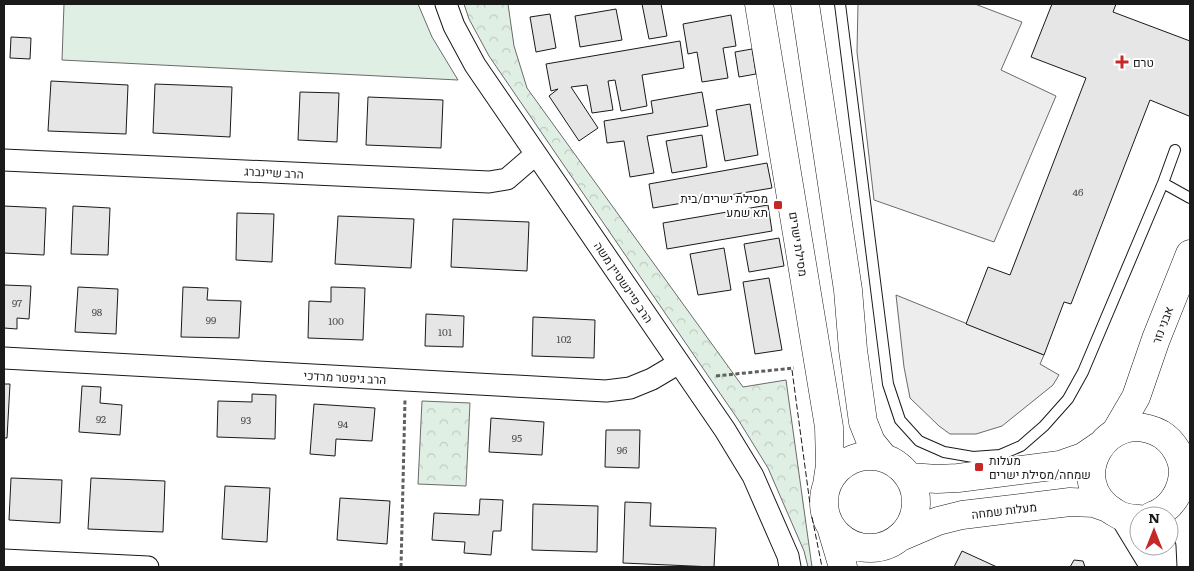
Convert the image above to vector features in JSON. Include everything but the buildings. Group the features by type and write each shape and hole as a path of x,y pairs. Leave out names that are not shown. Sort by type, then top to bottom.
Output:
{"street":[{"name":"הרב פיינשטיין משה","path":"446,4 454,26 475,65 725,430 753,476 788,556 790,567"},
{"name":"מסילת ישרים","path":"759,4 829,427 830,465 827,485"},
{"path":"805,4 848,290 853,350 863,422 870,442 884,458"},
{"name":"הרב שיינברג","path":"4,160 489,182 507,179 536,154"},
{"name":"אבני נזר","path":"1109,438 1136,397 1156,339 1190,254"},
{"name":"הרב גיפטר מרדכי","path":"4,358 606,391 630,388 652,379 684,371"},
{"path":"1136,397 1150,429"},
{"path":"910,477 951,478 1060,465 1083,457 1126,428 1138,427 1150,429 1164,436 1185,454 1183,481 1178,494 1170,505 1167,506"},
{"path":"1109,438 1094,456 1091,470 1092,484 1098,497 1129,509"},
{"path":"832,530 844,541 858,548 892,549 912,523 917,508 916,492 910,477 898,465 884,458 870,456 856,458 844,464 834,473 827,485 823,500 825,516 832,530 843,567"},
{"name":"מעלות שמחה","path":"892,549 938,521 962,515 1070,502 1094,504 1129,511"},
{"path":"4,560 148,567"}],"lane":[{"path":"840,4 888,384 900,420 919,441 944,452 973,457 1000,455 1021,446 1044,426 1068,399 1084,372 1175,150"},
{"path":"1163,183 1190,198"}],"path":[{"path":"684,371 818,365"},
{"path":"401,567 405,380"}],"green space":[{"path":"64,4 418,4 432,37 458,80 62,60"},
{"path":"464,4 508,4 514,46 527,88 743,387 786,380 812,567 808,567 804,551 768,468 739,421 489,56 469,19"},
{"path":"422,401 470,403 466,486 418,484"}],"shaded area":[{"path":"858,4 975,4 1022,22 1001,70 1056,96 994,242 874,200 857,52"},
{"path":"896,295 1044,355 1040,364 1059,375 1053,385 1002,426 976,434 950,434 910,398 904,367"}],"fence":[{"path":"792,370 810,504"},
{"path":"812,517 822,567"}],"place":[{"name":"טרם","path":"1122,62"},
{"name":"מסילת ישרים/בית תא שמע","path":"778,205"},
{"name":"מעלות שמחה/מסילת ישרים","path":"979,467"}]}
